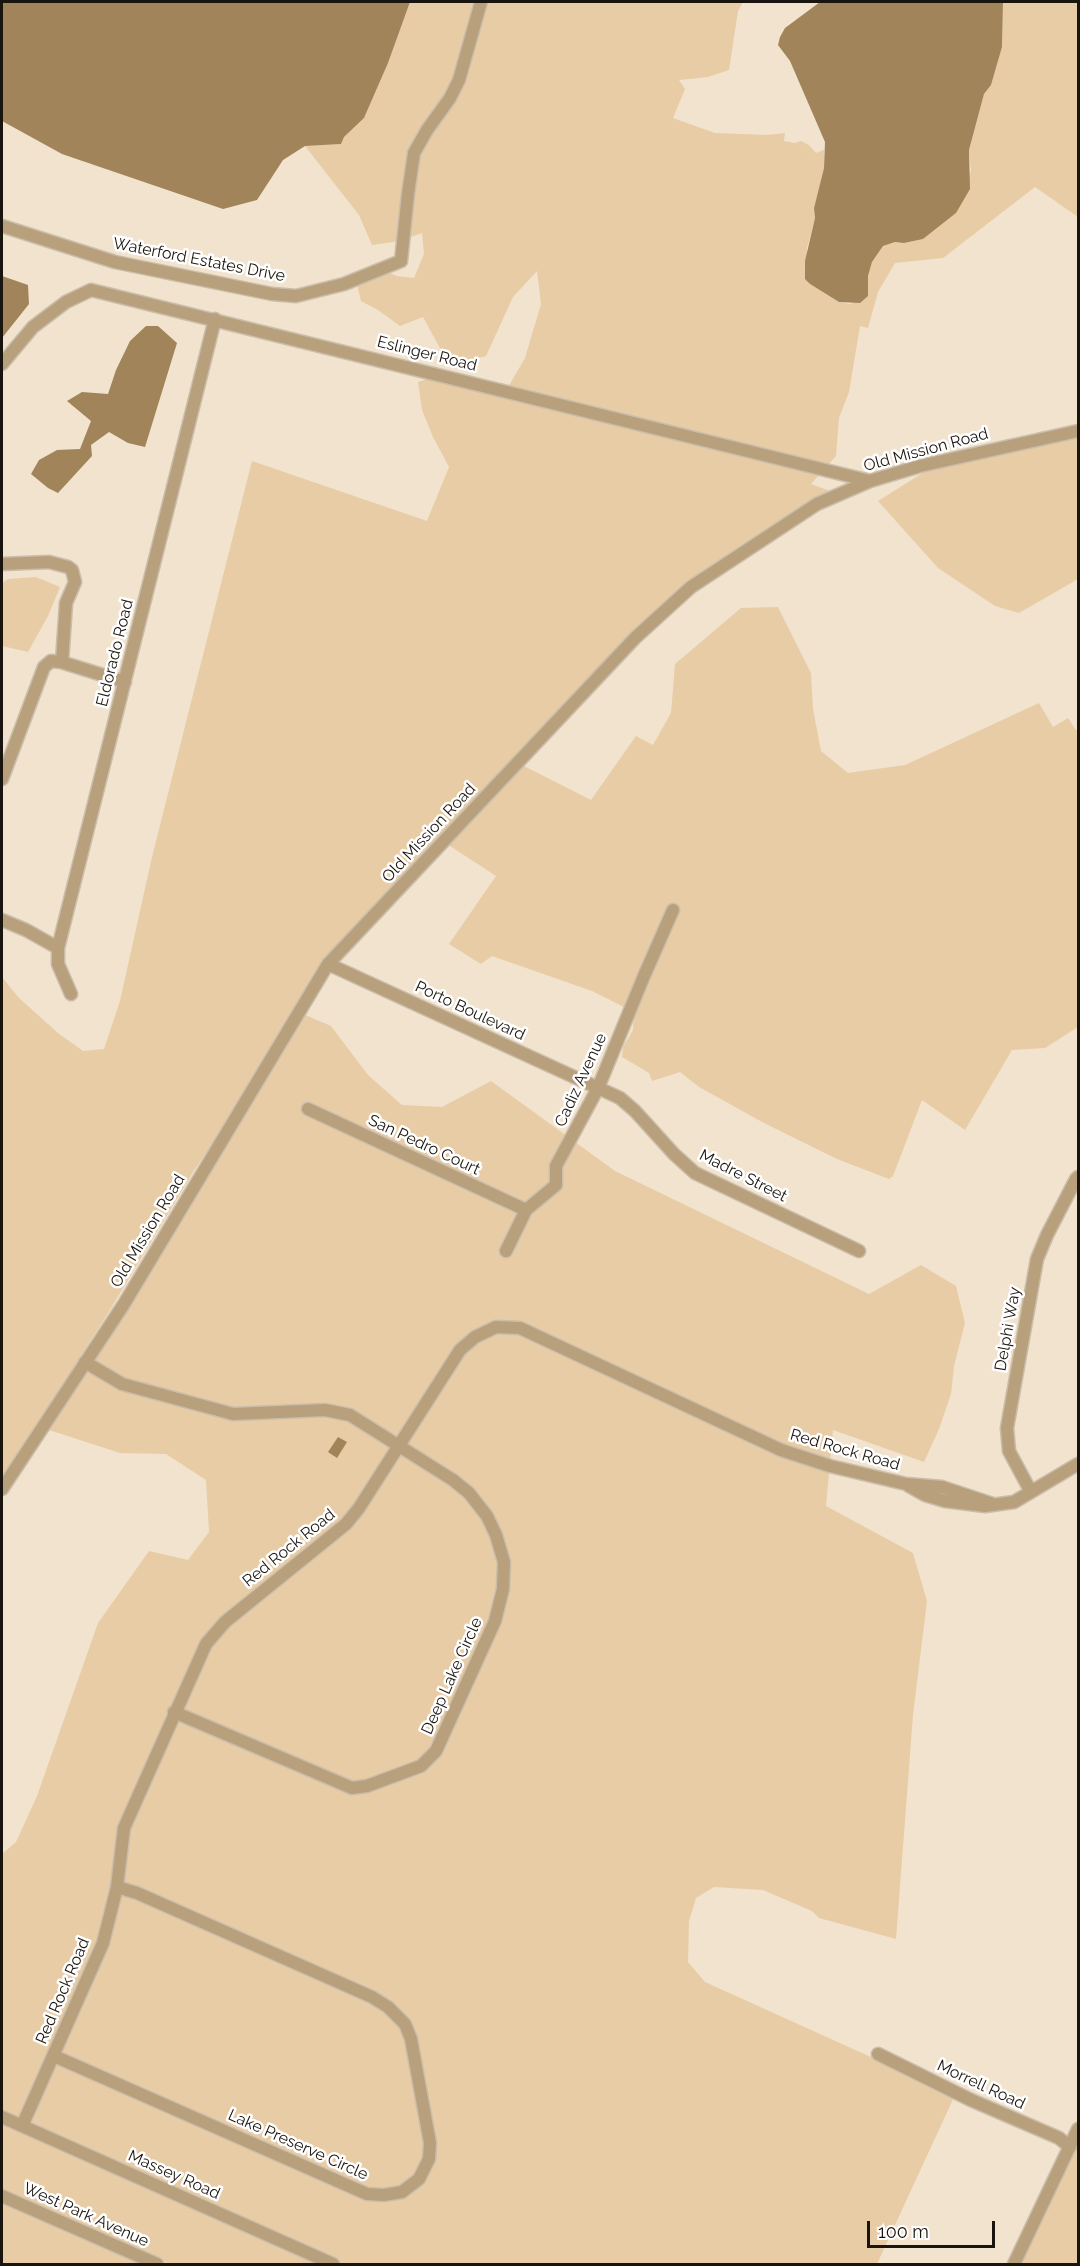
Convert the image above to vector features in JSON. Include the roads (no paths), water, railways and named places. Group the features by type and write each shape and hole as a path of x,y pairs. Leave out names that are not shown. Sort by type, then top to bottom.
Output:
{"street":[{"name":"Waterford Estates Drive","path":"2,226 115,262 272,294 296,296 334,286 401,261 414,153 459,80 481,2"},
{"name":"Eslinger Road","path":"2,364 33,327 66,302 91,290 870,481"},
{"name":"Eldorado Road","path":"71,994 58,964 58,948 215,319"},
{"name":"Old Mission Road","path":"2,1489 124,1304 328,964 635,638 691,587 817,504 870,481 920,466 1078,431"},
{"path":"2,564 49,562 72,570 75,582 66,603 62,662"},
{"path":"2,779 44,667 51,661 62,662 124,682"},
{"name":"Cadiz Avenue","path":"507,1251 526,1210 556,1185 556,1166 598,1088 673,910"},
{"path":"2,920 58,948"},
{"name":"Porto Boulevard","path":"328,964 598,1088"},
{"name":"Madre Street","path":"598,1088 620,1098 635,1111 674,1154 695,1173 859,1251"},
{"name":"San Pedro Court","path":"308,1109 526,1210"},
{"name":"Delphi Way","path":"1031,1492 1009,1451 1007,1428 1037,1259 1078,1177"},
{"name":"Red Rock Road","path":"22,2126 103,1943 117,1887 124,1828 206,1644 225,1622 346,1524 359,1508 460,1350 475,1337 496,1327 520,1328 781,1450 830,1466 906,1484 925,1495 948,1495 985,1506 1014,1502 1078,1464"},
{"name":"Deep Lake Circle","path":"85,1362 122,1384 233,1414 326,1410 350,1415 453,1480 469,1493 487,1516 496,1535 504,1562 504,1589 495,1621 436,1751 421,1766 367,1786 352,1788 174,1712"},
{"name":"Lake Preserve Circle","path":"54,2056 367,2194 384,2195 402,2192 419,2179 429,2159 429,2144 411,2039 405,2024 388,2007 372,1997 137,1893 117,1887"},
{"name":"Morrell Road","path":"878,2054 975,2102 1059,2138 1070,2147"},
{"name":"Massey Road","path":"2,2116 333,2265"},
{"path":"1014,2265 1078,2129"},
{"name":"West Park Avenue","path":"2,2196 157,2265"}]}
